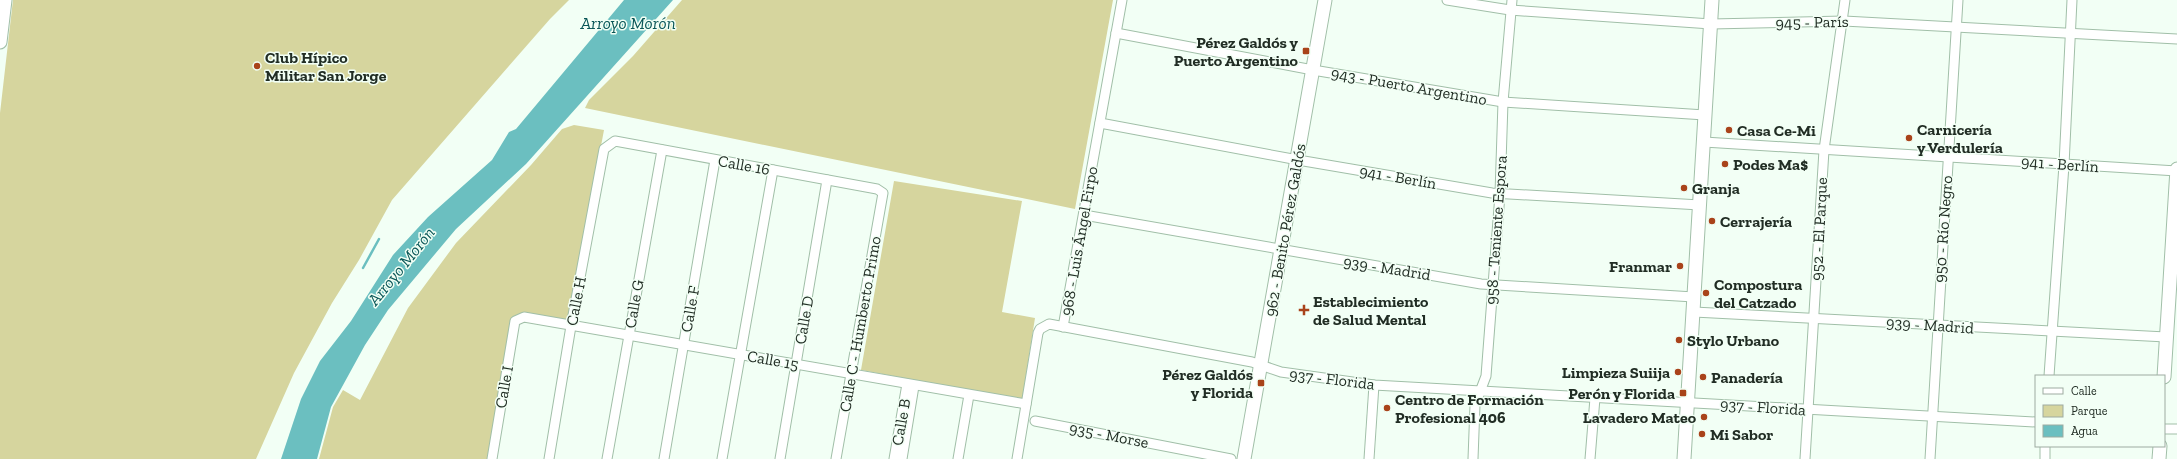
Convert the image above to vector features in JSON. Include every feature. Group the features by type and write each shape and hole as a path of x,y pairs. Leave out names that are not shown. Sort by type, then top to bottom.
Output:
{"main road":[{"path":"0,42 5,0"},
{"name":"962 - Benito Pérez Galdós","path":"1244,459 1298,160 1325,0"},
{"path":"1684,459 1686,402 1694,312 1712,0"},
{"path":"2164,375 2177,170"},
{"path":"2159,459 2160,447"}],"street":[{"name":"968 - Luis Ángel Firpo","path":"1017,459 1038,334 1040,329 1049,324 1063,327 1122,0"},
{"name":"945 - París","path":"1447,0 1510,10 1711,24 1844,21 2177,39"},
{"name":"958 - Teniente Espora","path":"1473,459 1475,405 1486,376 1500,194 1503,102 1512,0"},
{"name":"952 - El Parque","path":"1805,459 1824,150 1844,21 1845,0"},
{"name":"950 - Río Negro","path":"1930,459 1958,0"},
{"path":"2049,375 2050,332 2064,165 2072,0"},
{"name":"943 - Puerto Argentino","path":"1116,33 1313,70 1503,102 1705,115"},
{"name":"941 - Berlín","path":"1100,123 1298,160 1500,194 1700,205"},
{"name":"Calle 16","path":"607,145 615,142 881,191"},
{"name":"941 - Berlín","path":"1704,142 1948,156 2064,165 2177,170"},
{"name":"Calle H","path":"549,459 571,326 604,149 607,145"},
{"name":"Calle G","path":"607,459 662,150"},
{"name":"Calle F","path":"664,459 716,160"},
{"path":"722,459 773,170"},
{"name":"Calle D","path":"780,459 827,180"},
{"name":"Calle C - Humberto Primo","path":"836,459 883,196 881,191"},
{"name":"939 - Madrid","path":"1084,215 1281,251 1492,284 1694,297"},
{"name":"939 - Madrid","path":"1694,312 1814,317 1937,326 2166,337"},
{"name":"Calle 15","path":"520,318 1026,404"},
{"name":"Calle I","path":"492,459 515,321 520,318"},
{"name":"937 - Florida","path":"1063,327 1252,362 1261,366 1294,374 1374,385 2035,422"},
{"name":"Calle B","path":"894,459 910,385"},
{"name":"Calle B","path":"902,459 910,385"},
{"path":"1370,459 1374,385"},
{"path":"958,459 969,395"},
{"path":"1590,459 1595,398"},
{"name":"935 - Morse","path":"1035,421 1231,459"},
{"path":"2165,429 2177,430"},
{"path":"2044,459 2046,447"}],"green space":[{"path":"13,0 569,0 550,19 392,200 359,260 332,303 294,373 256,459 0,459 0,113"},
{"path":"682,0 1113,0 1075,209 585,108 589,100 633,56"},
{"path":"574,125 604,130 568,322 513,319 487,459 319,459 333,407 343,390 360,400 408,308 456,243 531,165 562,129"},
{"path":"894,181 1022,201 1002,312 1035,318 1022,400 861,370"}],"water":[{"name":"Arroyo Morón","path":"624,0 673,0 526,164 456,229 388,310 365,345 331,407 317,459 281,459 301,399 320,361 351,321 393,255 428,217 492,160 509,132 516,129"}],"waterway":[{"path":"363,268 379,239"}],"place":[{"name":"Pérez Galdós y Puerto Argentino","path":"1306,51"},
{"name":"Club Hípico Militar San Jorge","path":"257,66"},
{"name":"Casa Ce-Mi","path":"1729,130"},
{"name":"Carnicería y Verdulería","path":"1909,138"},
{"name":"Podes Ma$","path":"1725,164"},
{"name":"Granja","path":"1684,188"},
{"name":"Cerrajería","path":"1712,221"},
{"name":"Franmar","path":"1680,266"},
{"name":"Compostura del Catzado","path":"1706,293"},
{"name":"Establecimiento de Salud Mental","path":"1304,310"},
{"name":"Stylo Urbano","path":"1679,340"},
{"name":"Limpieza Suiija","path":"1678,372"},
{"name":"Panadería","path":"1703,377"},
{"name":"Pérez Galdós y Florida","path":"1261,383"},
{"name":"Perón y Florida","path":"1683,393"},
{"name":"Centro de Formación Profesional 406","path":"1387,408"},
{"name":"Lavadero Mateo","path":"1704,417"},
{"name":"Mi Sabor","path":"1702,434"}]}
